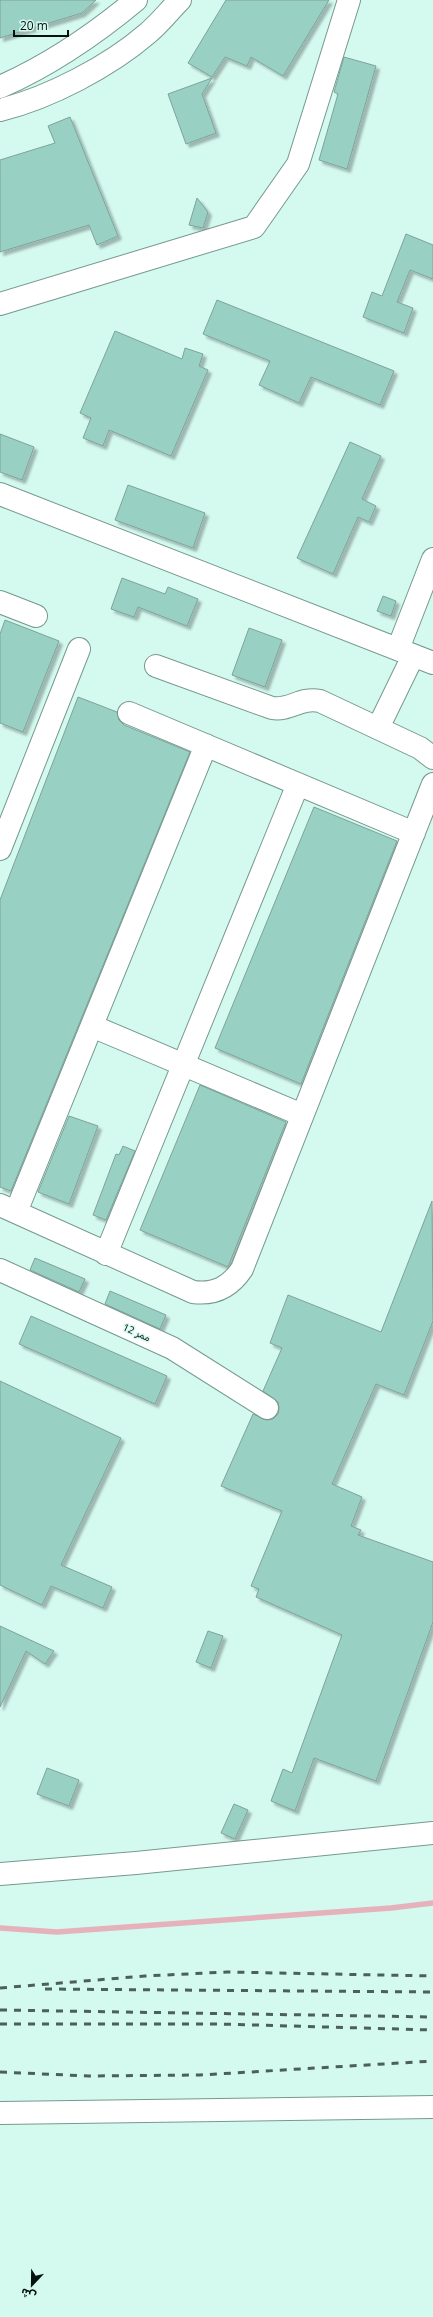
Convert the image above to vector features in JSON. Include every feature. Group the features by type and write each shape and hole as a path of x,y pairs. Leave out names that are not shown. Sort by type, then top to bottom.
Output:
{"main road":[{"path":"0,87 49,63 99,30 136,0"},
{"path":"0,110 62,87 110,60 148,33 180,0"},
{"path":"0,304 254,227 298,164 349,0"},
{"path":"0,74 49,63"},
{"path":"0,494 433,663"},
{"path":"378,728 405,652 432,566"},
{"path":"0,602 36,616"},
{"path":"0,850 78,649"},
{"path":"156,666 272,708 283,708 307,699 320,701 426,751 433,758"},
{"path":"129,713 414,833"},
{"path":"206,746 92,1026 8,1208 106,1254 193,1292 212,1292 230,1284 242,1269 433,784"},
{"path":"106,1254 298,784"},
{"path":"92,1026 302,1115"},
{"name":"ممر 12","path":"0,1270 172,1348 267,1408"},
{"path":"0,1874 144,1863 433,1833"},
{"path":"0,2113 433,2106"}],"building":[{"path":"0,0 96,0 82,13 0,38"},
{"path":"226,0 329,0 283,76 251,57 247,66 225,57 212,77 188,63"},
{"path":"344,57 376,66 347,169 319,160 338,94 334,92"},
{"path":"212,78 202,94 216,133 186,144 168,94"},
{"path":"70,117 118,236 97,245 89,225 0,252 0,160 55,143 48,126"},
{"path":"197,198 208,212 203,228 189,225"},
{"path":"406,234 433,245 433,279 410,270 397,302 413,308 404,333 363,317 372,292 382,296"},
{"path":"217,300 394,371 380,405 311,377 299,403 259,385 270,361 203,334"},
{"path":"115,331 182,359 185,348 203,354 199,366 208,370 171,456 109,430 103,446 83,438 91,418 80,413"},
{"path":"0,434 34,447 22,480 0,472"},
{"path":"350,442 381,456 362,499 376,506 369,522 358,517 333,574 297,558"},
{"path":"128,485 205,513 193,548 115,520"},
{"path":"122,578 165,594 168,587 198,599 187,626 138,607 134,617 111,609"},
{"path":"383,596 396,601 391,616 377,611"},
{"path":"5,620 59,641 23,732 0,723 0,634"},
{"path":"249,628 282,640 265,687 232,675"},
{"path":"78,697 117,712 119,720 124,725 190,752 11,1191 0,1187 0,900"},
{"path":"314,807 397,841 301,1084 215,1048"},
{"path":"200,1085 286,1122 228,1267 140,1230"},
{"path":"69,1116 98,1126 69,1204 38,1192"},
{"path":"123,1146 135,1151 106,1220 93,1215 116,1154 119,1155"},
{"path":"432,1201 433,1321 404,1395 376,1384 332,1484 362,1497 351,1526 361,1530 358,1535 433,1562 433,1622 376,1781 314,1758 295,1811 271,1801 283,1769 292,1773 342,1635 256,1597 259,1589 251,1586 282,1511 221,1486 253,1414 267,1420 273,1419 278,1414 278,1402 263,1391 282,1348 270,1343 288,1295 381,1332"},
{"path":"35,1258 85,1279 79,1292 30,1270"},
{"path":"110,1291 166,1315 160,1329 105,1304"},
{"path":"31,1316 167,1376 155,1404 19,1344"},
{"path":"0,1381 121,1438 61,1565 112,1587 103,1608 51,1586 42,1605 0,1585"},
{"path":"0,1626 54,1651 45,1664 26,1651 0,1707"},
{"path":"208,1631 223,1636 211,1668 196,1662"},
{"path":"47,1768 79,1780 69,1806 37,1794"},
{"path":"234,1804 248,1810 235,1839 221,1833"}],"waterway":[{"path":"0,1928 57,1932 391,1908 433,1903"}],"railway":[{"path":"0,1988 145,1976 227,1972 433,1976"},
{"path":"45,1989 433,1992"},
{"path":"0,2010 433,2017"},
{"path":"0,2024 219,2024 433,2030"},
{"path":"0,2072 89,2076 200,2075 433,2061"}]}
